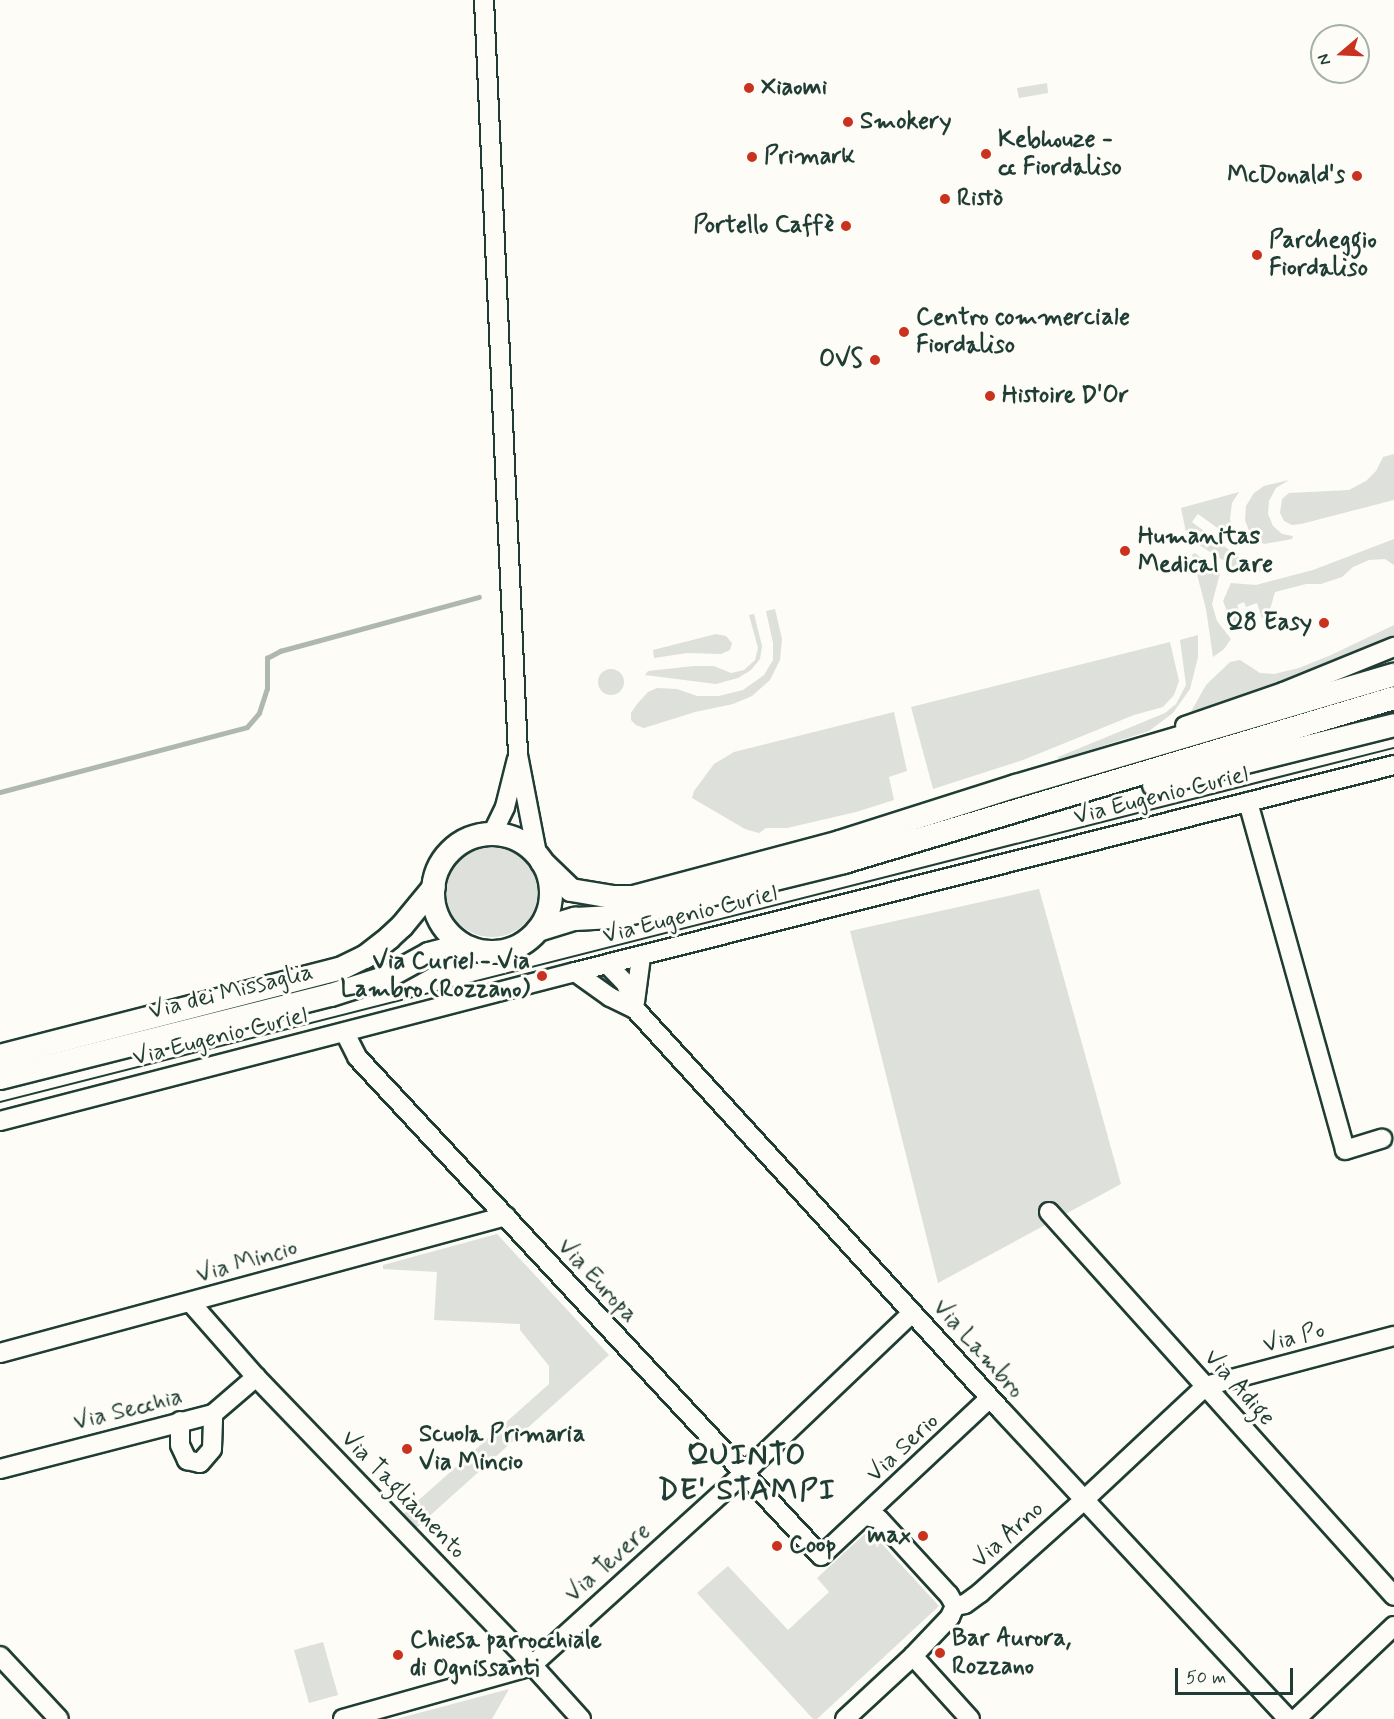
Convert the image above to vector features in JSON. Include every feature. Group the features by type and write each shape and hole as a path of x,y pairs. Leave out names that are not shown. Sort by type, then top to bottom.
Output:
{"main road":[{"name":"Via Eugenio Curiel","path":"539,858 572,890 613,897 634,897 840,842 1016,786 1394,675"},
{"name":"Via Eugenio Curiel","path":"538,930 574,919 613,917 660,907 844,862 986,822 1394,698"},
{"path":"986,822 1072,805 1394,725"},
{"path":"492,834 519,841 539,858"},
{"name":"Via dei Missaglia","path":"0,1056 340,969 365,957 402,926 434,887 440,865 454,848 473,837 492,834"},
{"name":"Via dei Missaglia","path":"0,1078 331,995 387,977 429,954 451,948 470,948 488,952 510,950 523,944 538,930 550,902 550,880 539,858"},
{"path":"434,887 435,908 441,921 454,938 470,948"}],"street":[{"path":"484,0 519,754 539,858"},
{"path":"1146,738 1282,692 1394,647"},
{"path":"492,834 505,807 519,754"},
{"name":"Via Eugenio Curiel","path":"0,1121 575,972 1394,765"},
{"path":"1248,802 1345,1150 1382,1139"},
{"path":"635,1009 641,957"},
{"path":"607,964 626,984 635,1009"},
{"path":"575,972 610,997 635,1009"},
{"name":"Via Lambro","path":"635,1009 990,1398 1288,1719"},
{"name":"Via Europa","path":"345,1033 357,1057 821,1556"},
{"name":"Via Adige","path":"1049,1212 1394,1596"},
{"name":"Via Mincio","path":"0,1353 506,1216"},
{"name":"Via Tagliamento","path":"191,1303 256,1377 581,1719"},
{"name":"Via Tevere","path":"343,1719 531,1666 745,1472 912,1313"},
{"name":"Via Po","path":"1206,1386 1390,1342"},
{"name":"Via Secchia","path":"0,1469 213,1414 256,1377"},
{"name":"Via Arno","path":"846,1719 913,1656 950,1617 954,1606 965,1604 980,1593 1206,1386"},
{"name":"Via Serio","path":"821,1556 990,1398"},
{"path":"180,1421 180,1445 187,1460 201,1463 212,1449 213,1414"},
{"path":"866,1516 879,1519 949,1595 954,1606"},
{"path":"1296,1719 1394,1626"},
{"path":"0,1656 59,1719"},
{"path":"913,1656 970,1719"}],"shaded area":[{"path":"1047,83 1048,93 1019,98 1017,88"},
{"path":"1394,454 1394,500 1301,524 1292,525 1284,521 1280,513 1282,499 1289,493 1349,490 1366,481 1376,471 1383,457"},
{"path":"1289,480 1276,488 1269,501 1268,514 1273,526 1282,534 1293,536 1292,539 1264,544 1251,536 1245,520 1246,506 1254,493 1264,486"},
{"path":"1239,492 1232,503 1230,519 1234,540 1198,514 1192,522 1245,562 1270,569 1254,573 1241,572 1187,537 1181,508"},
{"path":"1394,539 1394,565 1385,559 1369,560 1353,567 1342,577 1321,584 1306,584 1275,592 1269,613 1262,618 1257,603 1246,607 1244,602 1237,605 1244,625 1237,624 1230,619 1223,601 1231,583 1256,585 1313,570"},
{"path":"1195,553 1220,573 1212,604 1217,621 1231,639 1224,649 1213,657 1206,609 1192,555"},
{"path":"775,609 782,639 780,660 770,680 752,696 733,704 695,712 644,728 631,720 631,713 637,704 648,692 657,688 677,689 697,696 719,696 743,690 764,675 773,660 773,643 766,611"},
{"path":"754,614 762,646 760,659 751,670 738,678 716,684 645,675 648,671 694,666 714,666 731,673 744,670 755,660 758,648 749,615"},
{"path":"1394,625 1394,638 1188,717 1206,685 1230,662 1240,660 1260,673 1274,674 1299,668 1331,655"},
{"path":"716,634 726,636 732,643 730,650 721,654 687,653 654,658 653,650"},
{"path":"1198,635 1198,657 1190,689 1173,713 1149,731 1059,760 1058,757 1165,713 1176,704 1186,685 1180,640"},
{"path":"1170,642 1179,681 1174,695 1163,707 1134,715 1023,760 933,789 911,707"},
{"path":"611,669 620,673 624,682 620,691 611,695 602,691 598,682 602,673"},
{"path":"894,712 907,771 889,777 894,800 856,812 787,828 766,828 759,833 745,829 692,798 694,791 714,764 734,752"},
{"path":"492,843 510,846 525,857 536,872 539,890 536,908 525,923 510,934 492,937 474,934 459,923 448,908 445,890 448,872 459,857 474,846"},
{"path":"1039,889 1121,1184 938,1283 850,931"},
{"path":"497,1234 609,1355 415,1529 402,1515 549,1384 549,1366 520,1330 520,1324 434,1320 437,1272 383,1269 383,1265"},
{"path":"869,1530 939,1606 817,1719 813,1719 697,1593 728,1566 788,1630 829,1592 817,1578"},
{"path":"323,1642 338,1695 309,1703 294,1650"},
{"path":"509,1689 492,1719 396,1719"}],"waterway":[{"path":"0,792 247,727 259,713 267,689 267,658 280,651 479,597"}],"tram line":[{"path":"0,1102 1394,748"}],"place":[{"name":"Xiaomi","path":"749,88"},
{"name":"Smokery","path":"848,122"},
{"name":"Kebhouze - cc Fiordaliso","path":"986,154"},
{"name":"Primark","path":"752,157"},
{"name":"McDonald's","path":"1357,176"},
{"name":"Ristò","path":"945,199"},
{"name":"Portello Caffè","path":"846,226"},
{"name":"Parcheggio Fiordaliso","path":"1257,255"},
{"name":"Centro commerciale Fiordaliso","path":"904,332"},
{"name":"OVS","path":"875,360"},
{"name":"Histoire D'Or","path":"990,396"},
{"name":"Humanitas Medical Care","path":"1125,551"},
{"name":"Q8 Easy","path":"1324,623"},
{"name":"Via Curiel - Via Lambro (Rozzano)","path":"542,976"},
{"name":"Scuola Primaria Via Mincio","path":"407,1449"},
{"name":"max","path":"923,1536"},
{"name":"Coop","path":"777,1546"},
{"name":"Bar Aurora, Rozzano","path":"940,1653"},
{"name":"Chiesa parrocchiale di Ognissanti","path":"398,1655"}],"district":[{"name":"QUINTO DE' STAMPI","path":"747,1473"}]}
